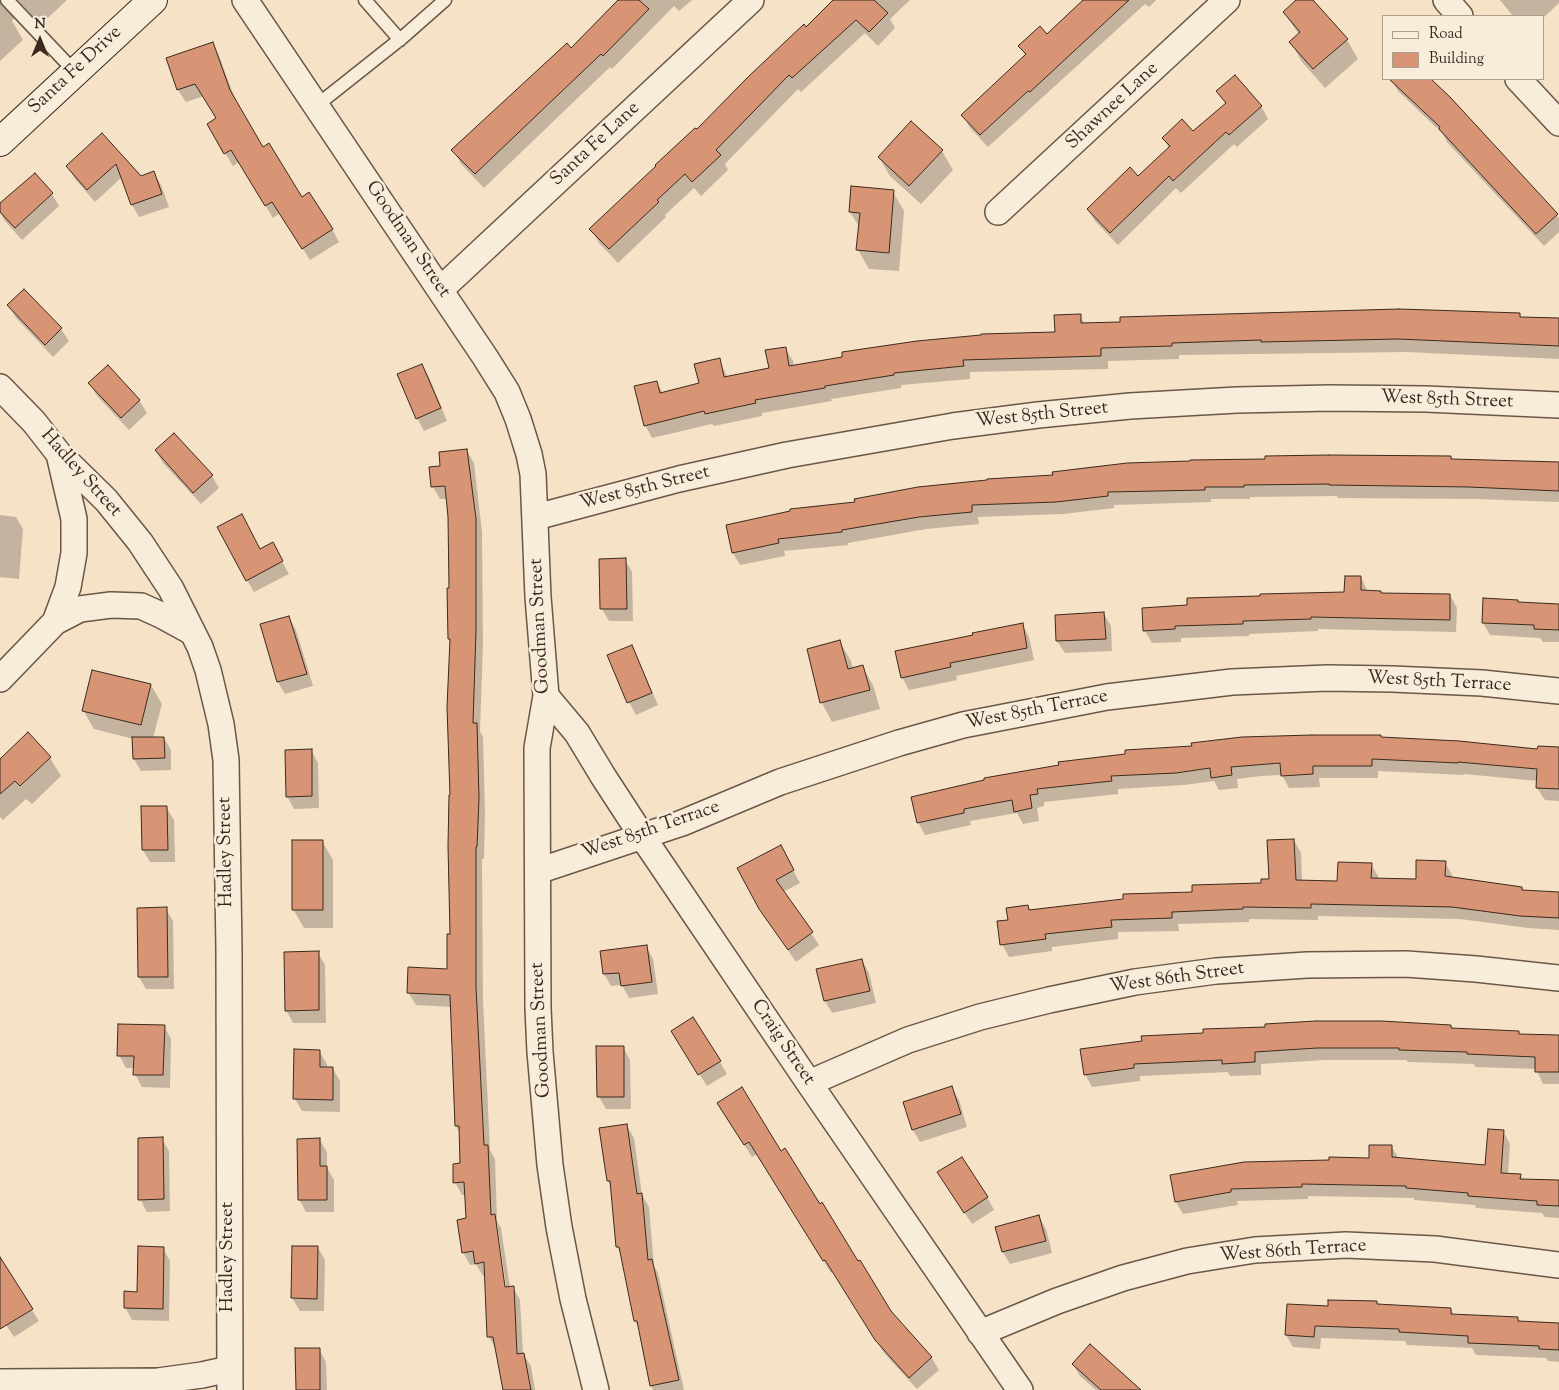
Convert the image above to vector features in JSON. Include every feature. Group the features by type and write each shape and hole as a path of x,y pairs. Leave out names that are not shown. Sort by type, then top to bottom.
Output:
{"main road":[{"name":"Santa Fe Drive","path":"0,142 153,0"}],"street":[{"name":"Goodman Street","path":"244,0 486,357 507,392 515,410 529,454 533,474 536,516 538,597 546,696 537,748 540,1052 550,1165 559,1227 573,1299 596,1390"},
{"name":"Santa Fe Lane","path":"440,290 751,0"},
{"name":"Shawnee Lane","path":"998,212 1227,0"},
{"path":"1446,0 1459,15"},
{"path":"1519,80 1559,123"},
{"name":"Hadley Street","path":"0,387 34,422 59,454 106,500 140,542 171,589 200,648 208,670 221,724 226,760 229,951 230,1379"},
{"name":"West 85th Street","path":"536,516 679,479 787,455 943,428 1038,415 1130,406 1283,399 1426,399 1559,405"},
{"path":"55,622 68,587 74,553 74,519 59,454"},
{"path":"0,679 55,622 80,608 111,605 141,606 192,632"},
{"name":"West 85th Terrace","path":"538,871 682,823 780,782 899,743 963,725 1107,696 1232,682 1327,678 1392,678 1482,683 1559,691"},
{"name":"Craig Street","path":"546,696 577,733 642,836 1020,1390"},
{"name":"West 86th Street","path":"809,1083 908,1040 980,1017 1048,1000 1135,982 1216,971 1306,965 1406,964 1559,978"},
{"name":"West 86th Terrace","path":"980,1333 1057,1301 1124,1278 1186,1261 1255,1250 1346,1245 1435,1249 1559,1265"},
{"path":"0,1382 158,1381 202,1375 230,1379"}],"lane":[{"path":"7,0 75,72"},
{"path":"365,0 400,40"},
{"path":"316,106 400,40 445,0"}],"building":[{"path":"618,0 639,0 649,9 603,56 601,54 475,174 451,150 567,43 571,48"},
{"path":"833,0 874,0 888,13 869,32 856,20 792,78 789,75 716,150 721,155 692,182 685,174 657,200 659,202 609,249 589,229 655,165 695,128 697,129 804,24 806,27"},
{"path":"1083,0 1129,0 1030,92 1028,91 980,135 961,115 1026,54 1018,46 1040,26 1047,34"},
{"path":"1296,0 1313,0 1348,39 1313,69 1289,42 1300,32 1283,12"},
{"path":"213,42 230,90 263,147 269,143 302,197 309,192 333,229 302,249 272,202 265,206 231,150 224,154 207,124 216,118 195,84 177,90 166,58"},
{"path":"1235,75 1262,106 1229,135 1226,132 1173,181 1169,176 1110,233 1087,209 1130,167 1138,176 1170,146 1162,138 1182,119 1193,131 1226,103 1216,91"},
{"path":"1390,80 1432,80 1558,214 1536,234 1439,129 1440,127"},
{"path":"911,121 943,150 909,186 878,157"},
{"path":"102,133 141,176 154,171 162,194 131,205 116,164 87,190 66,166"},
{"path":"35,173 53,193 15,228 0,212 0,203"},
{"path":"851,186 894,190 889,253 856,250 860,213 849,212"},
{"path":"24,289 62,328 45,345 7,305"},
{"path":"1399,309 1520,313 1520,317 1559,318 1559,346 1398,339 1261,342 1261,340 1172,343 1172,346 1101,348 1101,356 963,360 964,366 894,373 894,375 755,400 756,403 705,414 704,411 644,426 634,386 657,381 660,393 699,383 694,364 720,358 724,377 769,368 765,350 786,347 789,366 842,357 842,352 917,341 981,334 1055,332 1054,315 1081,314 1081,323 1120,322 1120,317"},
{"path":"422,364 441,408 416,419 397,374"},
{"path":"108,365 140,400 121,418 88,383"},
{"path":"174,433 213,475 193,493 155,450"},
{"path":"467,449 476,519 476,631 473,723 477,723 479,798 476,847 476,987 484,1145 488,1145 491,1215 495,1214 505,1287 514,1286 517,1354 524,1353 531,1390 503,1390 493,1337 487,1337 484,1262 475,1264 473,1251 462,1253 457,1220 466,1218 464,1182 453,1183 453,1164 460,1163 459,1126 455,1126 450,995 407,993 408,967 447,969 447,934 450,934 448,846 450,795 447,707 450,639 448,639 447,588 449,588 448,517 445,486 431,487 429,467 440,466 439,452"},
{"path":"1265,456 1451,456 1451,459 1559,462 1559,491 1329,484 1244,485 1244,487 1205,487 1205,490 1108,492 1108,496 1056,502 972,505 972,512 919,517 842,530 842,532 778,539 779,543 732,553 726,525 790,511 790,509 855,502 854,499 918,487 987,479 1053,475 1052,472 1127,463 1265,459"},
{"path":"242,514 260,549 273,542 283,561 246,581 217,527"},
{"path":"626,558 627,609 600,609 599,559"},
{"path":"1345,576 1361,576 1361,590 1381,591 1381,593 1450,594 1450,620 1311,617 1311,619 1243,621 1243,624 1175,626 1175,629 1143,631 1142,608 1187,605 1187,598 1344,592"},
{"path":"1483,598 1559,604 1559,630 1534,629 1534,625 1482,623"},
{"path":"1104,612 1106,639 1056,641 1055,615"},
{"path":"289,616 307,674 277,682 260,624"},
{"path":"1023,623 1027,648 950,663 951,667 901,678 895,651"},
{"path":"840,640 848,669 863,665 870,690 820,703 807,649"},
{"path":"632,645 652,693 627,703 607,655"},
{"path":"92,670 151,684 141,725 82,711"},
{"path":"28,732 51,757 20,786 15,781 0,794 0,759"},
{"path":"1381,735 1381,737 1459,741 1537,749 1538,746 1559,747 1559,789 1536,788 1537,769 1458,762 1372,759 1372,766 1313,766 1313,774 1281,776 1280,763 1231,767 1232,775 1211,778 1210,768 1176,773 1111,776 1112,781 1037,789 1038,794 1030,795 1032,808 1014,812 1012,800 964,809 964,813 917,823 911,797 984,780 984,778 1059,765 1058,762 1125,754 1125,750 1192,746 1191,743 1242,737"},
{"path":"132,737 164,737 165,758 133,759"},
{"path":"312,749 312,796 286,797 285,750"},
{"path":"141,806 167,806 168,850 142,850"},
{"path":"1294,839 1296,880 1337,881 1338,862 1372,863 1371,878 1416,879 1416,860 1446,861 1445,876 1522,887 1522,890 1559,892 1559,918 1520,916 1452,907 1311,904 1311,908 1243,907 1243,909 1172,912 1172,918 1111,920 1112,927 1045,934 1046,939 1000,945 997,921 1008,920 1006,908 1028,905 1029,910 1123,899 1123,894 1192,892 1192,885 1261,883 1261,879 1269,879 1267,840"},
{"path":"292,840 323,840 323,910 292,910"},
{"path":"781,845 794,870 776,880 813,932 788,950 759,909 737,868"},
{"path":"167,907 168,977 138,977 137,908"},
{"path":"647,945 652,982 621,986 619,973 603,974 600,951"},
{"path":"319,951 319,1010 285,1011 284,952"},
{"path":"862,959 870,991 824,1001 816,969"},
{"path":"693,1017 721,1061 698,1075 671,1031"},
{"path":"1316,1021 1381,1021 1451,1025 1451,1028 1519,1031 1519,1034 1559,1035 1559,1072 1535,1072 1535,1057 1399,1050 1399,1048 1317,1048 1255,1052 1255,1062 1222,1064 1222,1060 1134,1064 1134,1068 1084,1075 1080,1049 1142,1041 1141,1036 1203,1033 1203,1029 1265,1027 1265,1024"},
{"path":"118,1024 165,1025 163,1075 133,1075 134,1056 117,1056"},
{"path":"596,1046 624,1046 624,1097 597,1097"},
{"path":"294,1049 320,1050 320,1067 333,1067 333,1100 293,1099"},
{"path":"952,1086 961,1114 912,1130 903,1102"},
{"path":"742,1087 781,1151 785,1148 820,1204 822,1202 858,1261 860,1260 891,1311 932,1357 909,1378 875,1340 749,1142 744,1145 717,1103"},
{"path":"627,1124 637,1194 642,1193 648,1260 652,1259 679,1380 650,1386 619,1247 616,1247 610,1181 607,1181 599,1128"},
{"path":"1488,1129 1504,1130 1501,1173 1521,1174 1520,1179 1559,1180 1559,1206 1537,1205 1537,1201 1468,1196 1468,1193 1406,1188 1406,1186 1302,1184 1302,1187 1231,1189 1231,1192 1175,1202 1170,1175 1244,1162 1329,1160 1329,1157 1369,1158 1369,1145 1392,1145 1392,1157 1485,1165"},
{"path":"163,1137 164,1199 138,1200 138,1138"},
{"path":"320,1138 320,1166 327,1166 327,1200 298,1200 297,1139"},
{"path":"962,1157 988,1197 964,1213 937,1172"},
{"path":"1039,1215 1046,1241 1002,1252 995,1227"},
{"path":"138,1246 164,1247 163,1309 124,1308 124,1291 137,1292"},
{"path":"292,1246 318,1246 317,1299 291,1298"},
{"path":"0,1257 33,1309 0,1329"},
{"path":"1328,1300 1377,1301 1377,1304 1451,1308 1451,1314 1518,1317 1518,1321 1559,1323 1559,1350 1539,1349 1539,1346 1468,1343 1468,1336 1399,1332 1399,1329 1315,1326 1314,1337 1285,1335 1287,1304 1328,1306"},
{"path":"1090,1344 1141,1390 1101,1390 1072,1364"},
{"path":"295,1348 320,1348 320,1390 296,1390"}]}
